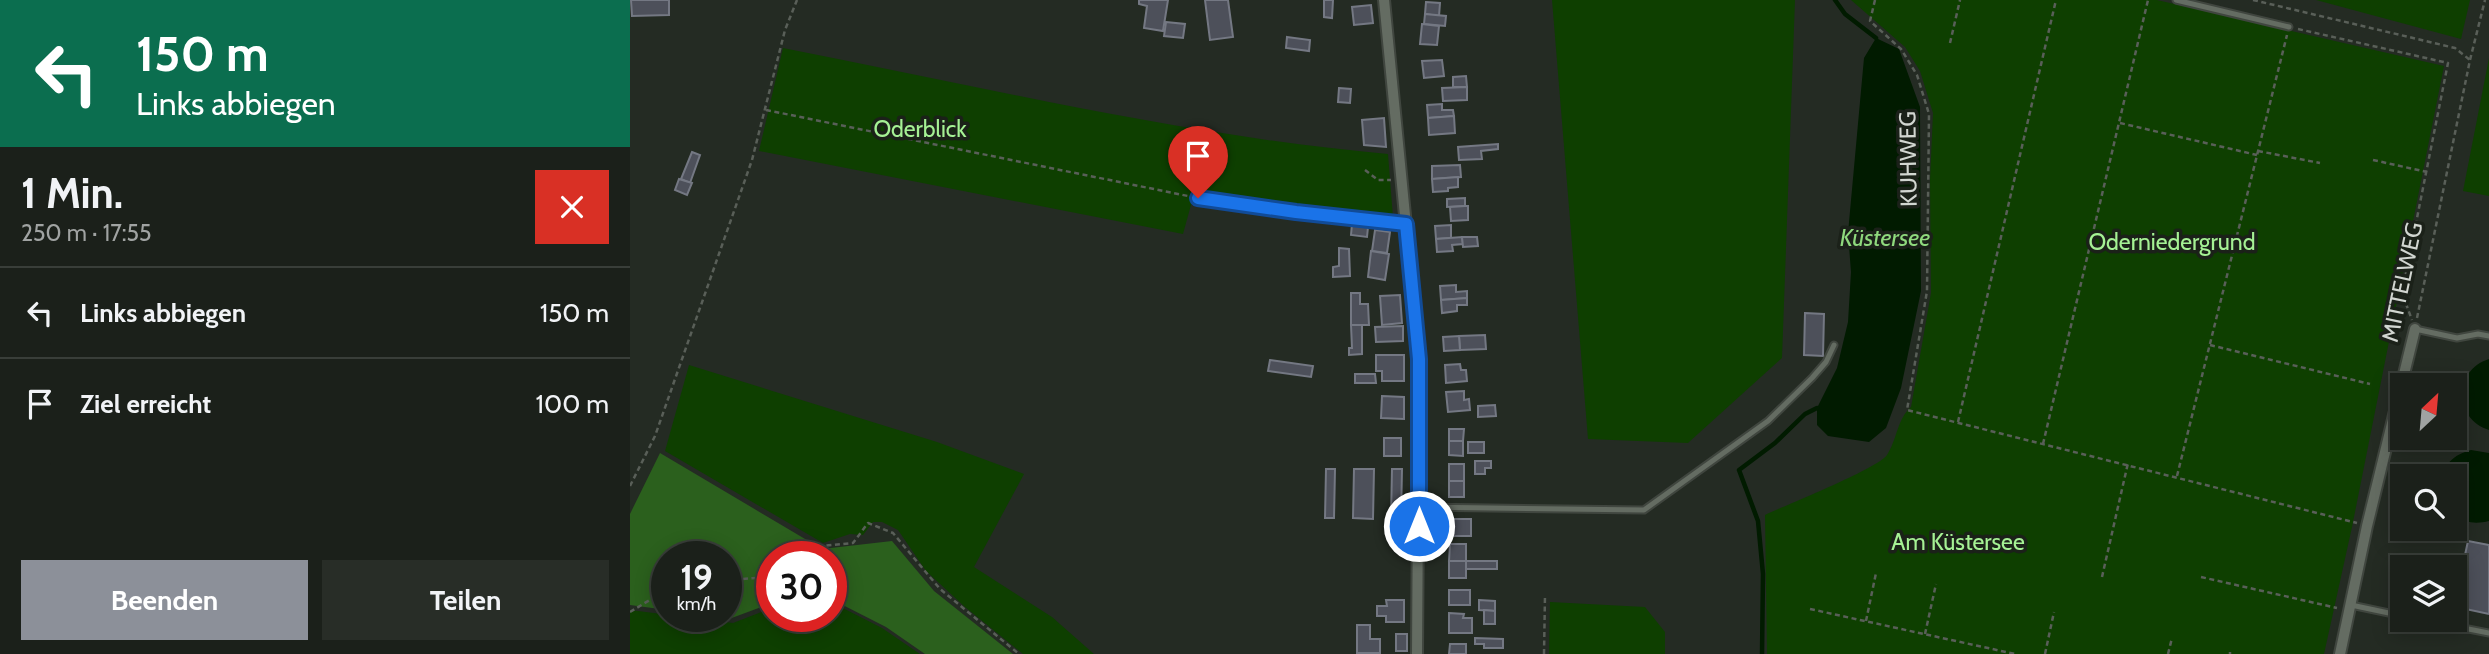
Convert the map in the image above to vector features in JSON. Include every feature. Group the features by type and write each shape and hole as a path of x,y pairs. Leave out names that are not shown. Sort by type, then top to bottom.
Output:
{"street":[{"path":"1384,0 1419,359 1417,654"},
{"name":"MITTELWEG","path":"2340,654 2367,526 2415,328"}],"lane":[{"path":"2176,0 2289,27"},
{"path":"1198,198 1406,224"},
{"path":"2415,328 2457,338 2478,334 2489,336"},
{"path":"1419,507 1644,510 1768,421 1826,362 1834,345"},
{"path":"2350,608 2390,614"},
{"path":"2467,629 2489,633"}],"path":[{"path":"630,486 655,436 752,160 785,30 797,0"},
{"name":"KUHWEG","path":"1875,0 1870,21 1901,49 1917,75 1929,114 1926,181 1927,291 1907,410 2128,463 2367,526"},
{"path":"1950,43 1960,0"},
{"path":"1958,422 2056,0"},
{"path":"2043,444 2148,0"},
{"path":"2253,0 2455,48 2470,61"},
{"name":"MITTELWEG","path":"2415,328 2470,61 2486,0"},
{"path":"2177,476 2289,27 2448,63 2402,293 2415,328"},
{"path":"765,110 1198,198"},
{"path":"2119,123 2257,153 2320,163"},
{"path":"2373,160 2427,172"},
{"path":"1365,170 1378,180"},
{"path":"2210,345 2370,384"},
{"path":"2102,577 2128,463"},
{"path":"847,544 853,543 868,523 893,533 940,589 1019,654"},
{"path":"1866,621 1876,573"},
{"path":"2200,577 2350,608"},
{"path":"1925,634 1936,584"},
{"path":"1544,654 1545,595"},
{"path":"630,612 651,599"},
{"path":"1810,609 2015,654"},
{"path":"2045,654 2054,612"},
{"path":"2168,654 2172,638"}],"green space":[{"path":"1552,0 1795,0 1782,358 1688,443 1588,439"},
{"name":"Oderniedergrund","path":"1851,0 2157,0 2444,66 2324,654 1767,654 1765,515 1867,469 1887,455 1903,417 1911,407 1931,293 1930,180 1933,113 1920,71 1905,47"},
{"path":"2316,0 2470,0 2461,39"},
{"name":"Oderblick","path":"783,48 1160,123 1312,146 1388,154 1393,218 1194,194 1183,234 759,151"},
{"path":"2489,58 2489,196 2463,191"},
{"path":"689,365 937,442 1024,474 974,567 1052,617 1094,654 1023,654 926,571 898,530 882,522 873,522 863,535 850,534 829,541 820,541 665,451"},
{"path":"660,453 808,541 756,541 756,609 742,614 742,541 651,541 651,608 630,605 630,514"},
{"path":"892,541 934,591 1013,654 925,654 886,627 847,607 847,546"},
{"path":"1550,602 1645,607 1665,632 1665,654 1549,654"},
{"path":"630,610 651,613 651,632 742,632 742,620 756,614 756,632 847,632 847,610 882,628 920,654 630,654"}],"water":[{"name":"Küstersee","path":"1876,38 1899,49 1920,107 1921,291 1901,388 1886,428 1869,442 1828,436 1817,425 1817,408 1837,368 1848,322 1851,272 1848,233 1864,58"},
{"path":"2489,359 2489,430 2477,424 2468,414 2468,375 2477,365"},
{"path":"2471,450 2489,453 2489,521 2467,521 2467,464 2448,464"}],"building":[{"path":"631,0 669,0 669,15 632,16"},
{"path":"1139,0 1168,0 1163,31 1144,28 1147,6 1139,4"},
{"path":"1205,0 1228,0 1233,37 1210,40"},
{"path":"1324,0 1333,0 1332,18 1324,17"},
{"path":"1426,2 1440,3 1439,16 1425,14"},
{"path":"1371,5 1373,23 1354,25 1352,7"},
{"path":"1425,14 1446,16 1445,26 1424,24"},
{"path":"1166,22 1185,24 1183,38 1164,36"},
{"path":"1422,24 1439,26 1437,45 1420,44"},
{"path":"1287,37 1310,40 1309,51 1286,48"},
{"path":"1442,60 1444,76 1424,78 1422,61"},
{"path":"1466,76 1467,87 1453,87 1453,77"},
{"path":"1467,87 1467,100 1443,101 1442,88"},
{"path":"1339,88 1351,89 1350,103 1338,102"},
{"path":"1442,104 1442,110 1453,110 1454,116 1428,118 1427,105"},
{"path":"1454,116 1455,133 1429,135 1428,118"},
{"path":"1384,118 1386,147 1364,145 1362,120"},
{"path":"1498,144 1498,149 1481,151 1482,159 1459,160 1458,147"},
{"path":"692,152 700,155 690,183 681,179"},
{"path":"1460,165 1461,177 1432,179 1432,166"},
{"path":"1458,177 1458,187 1433,192 1432,179"},
{"path":"679,179 692,183 687,195 675,190"},
{"path":"1465,198 1465,206 1447,207 1447,199"},
{"path":"1468,206 1468,220 1451,221 1450,207"},
{"path":"1352,224 1368,227 1367,237 1351,235"},
{"path":"1451,225 1451,238 1436,239 1435,226"},
{"path":"1375,230 1390,232 1387,253 1372,251"},
{"path":"1462,237 1463,244 1452,245 1453,251 1437,252 1436,239"},
{"path":"1462,237 1477,237 1478,246 1463,247"},
{"path":"1339,248 1349,249 1350,276 1333,277 1333,267 1339,266"},
{"path":"1371,251 1389,254 1385,280 1368,277"},
{"path":"1456,285 1456,292 1467,291 1467,298 1441,300 1440,286"},
{"path":"1351,293 1360,293 1360,304 1368,304 1369,325 1351,325"},
{"path":"1400,295 1402,323 1382,325 1380,296"},
{"path":"1467,298 1467,305 1457,305 1457,311 1442,313 1441,300"},
{"path":"1805,313 1824,314 1823,356 1804,355"},
{"path":"1351,325 1362,325 1362,354 1349,355 1349,348 1352,348"},
{"path":"1403,326 1403,341 1376,342 1375,327"},
{"path":"1485,335 1486,349 1460,350 1459,336"},
{"path":"1459,336 1460,350 1444,351 1443,337"},
{"path":"1376,355 1404,355 1404,381 1382,381 1382,371 1376,371"},
{"path":"1270,360 1313,366 1311,377 1268,371"},
{"path":"1460,364 1461,370 1466,370 1467,381 1446,383 1445,365"},
{"path":"1355,374 1375,374 1376,383 1355,383"},
{"path":"1464,391 1464,400 1469,399 1470,410 1448,412 1446,392"},
{"path":"1382,396 1404,397 1404,419 1381,418"},
{"path":"1495,405 1496,416 1478,417 1478,406"},
{"path":"1449,429 1464,429 1463,441 1449,441"},
{"path":"1384,438 1401,438 1401,456 1384,456"},
{"path":"1449,441 1463,441 1463,456 1449,455"},
{"path":"1468,442 1484,442 1484,453 1468,453"},
{"path":"1475,461 1491,461 1491,468 1485,468 1485,474 1475,474"},
{"path":"1449,464 1464,464 1464,481 1449,481"},
{"path":"1326,469 1335,469 1334,518 1325,518"},
{"path":"1354,469 1374,469 1373,519 1353,518"},
{"path":"1392,469 1402,469 1401,519 1391,519"},
{"path":"1449,481 1464,481 1464,497 1449,497"},
{"path":"1449,519 1471,519 1471,536 1448,536"},
{"path":"2468,541 2489,545 2489,614 2467,609 2465,555"},
{"path":"1450,544 1466,544 1466,561 1449,561"},
{"path":"1449,561 1466,561 1466,578 1449,578"},
{"path":"1466,561 1497,561 1497,569 1466,569"},
{"path":"1449,590 1470,590 1470,605 1449,605"},
{"path":"1386,600 1404,600 1404,622 1386,622 1386,616 1377,616 1377,606 1387,606"},
{"path":"1479,600 1495,601 1495,611 1479,610"},
{"path":"1484,610 1495,611 1495,624 1484,624"},
{"path":"1449,613 1464,614 1463,618 1472,618 1472,633 1449,633"},
{"path":"1357,625 1370,625 1370,639 1380,639 1380,653 1357,653"},
{"path":"1396,634 1407,634 1407,651 1396,651"},
{"path":"1475,638 1503,639 1503,648 1484,648 1484,644 1475,644"},
{"path":"1450,644 1466,644 1466,654 1449,654"}],"waterway":[{"path":"1835,0 1845,14 1876,38"},
{"path":"1762,654 1763,574 1758,521 1739,470 1775,443 1805,414 1817,408"}],"route":[{"path":"1198,198 1406,224 1419,359 1419,526"}],"park label":[{"name":"Am Küstersee","path":"1958,542"}]}
